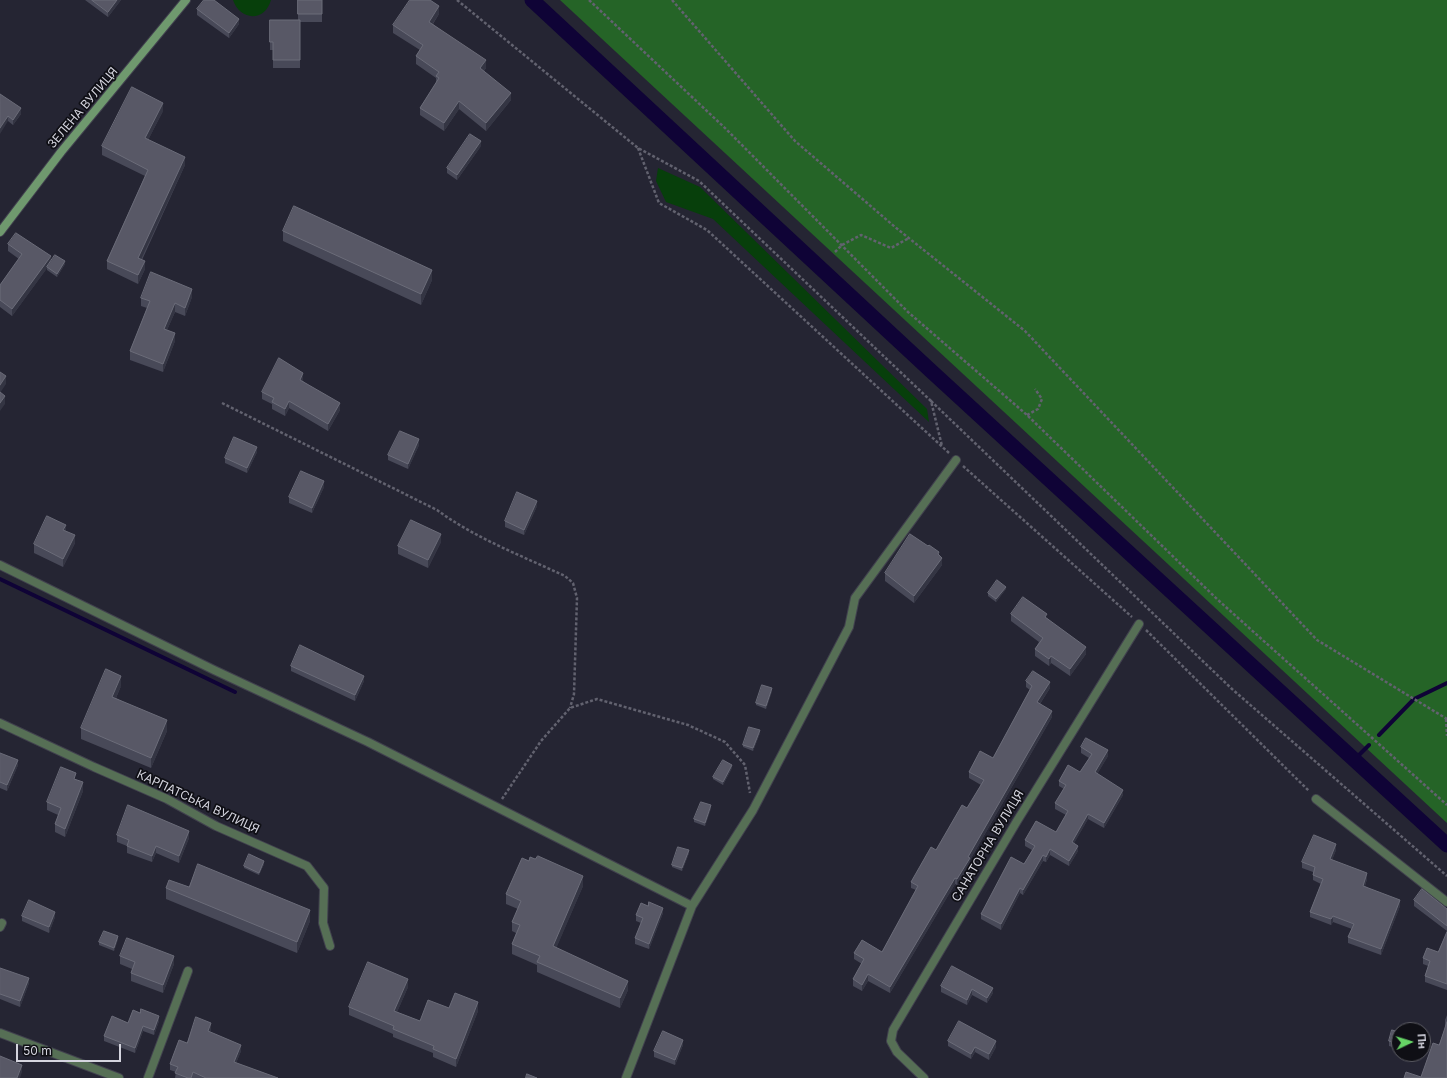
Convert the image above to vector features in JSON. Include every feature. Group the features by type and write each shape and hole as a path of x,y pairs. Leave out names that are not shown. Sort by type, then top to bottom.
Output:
{"street":[{"name":"ЗЕЛЕНА ВУЛИЦЯ","path":"0,232 61,152 186,0"},
{"path":"626,1078 692,906 753,810 849,627 855,598 956,460"},
{"path":"0,565 214,670 368,742 692,906"},
{"name":"САНАТОРНА ВУЛИЦЯ","path":"924,1078 897,1052 891,1041 893,1030 1017,820 1139,624"},
{"name":"КАРПАТСЬКА ВУЛИЦЯ","path":"0,723 167,799 216,826 307,866 324,888 323,923 330,946"},
{"path":"1316,799 1447,902"},
{"path":"148,1078 188,971"},
{"path":"0,1032 119,1078"}],"path":[{"path":"457,0 638,148 699,181 1232,688 1447,876"},
{"path":"589,0 726,129 908,312 1027,415 1218,600 1447,805"},
{"path":"672,0 795,141 909,238 1025,331 1317,640 1447,719 1447,736"},
{"path":"638,148 659,203 707,230 956,460"},
{"path":"835,252 861,235 891,248 909,238"},
{"path":"1027,415 1038,409 1042,399 1035,389"},
{"path":"931,401 942,447"},
{"path":"222,403 437,510 451,521 487,540 565,576 573,583 577,598 574,694 570,708 541,741 496,807"},
{"path":"570,708 597,699 688,725 725,742 745,765 753,810"}],"green space":[{"path":"233,0 271,0 264,12 252,16 241,12 236,7"},
{"path":"560,0 1447,0 1447,823"},
{"path":"658,168 700,187 927,409 929,422 713,219 666,202 656,181"}],"building":[{"path":"92,0 117,0 108,12"},
{"path":"204,0 214,0 239,19 229,33 197,9"},
{"path":"298,0 322,0 322,14 298,14"},
{"path":"410,0 430,0 439,6 429,22 486,60 480,68 511,93 486,123 459,101 444,123 420,108 439,78 436,76 439,72 416,56 423,45 393,25"},
{"path":"270,20 300,20 300,60 273,60 273,42 270,42"},
{"path":"132,87 163,103 145,138 185,157 138,258 145,261 138,275 107,261 148,170 102,146"},
{"path":"0,94 21,108 13,120 8,116 0,128"},
{"path":"470,134 481,141 457,175 447,168"},
{"path":"294,206 432,270 421,294 283,231"},
{"path":"16,233 51,256 12,309 0,300 0,285 22,254 8,244"},
{"path":"55,255 65,261 57,274 47,267"},
{"path":"151,272 192,289 185,308 175,303 164,329 175,333 163,364 130,351 150,301 141,298"},
{"path":"279,358 303,373 300,380 340,403 328,424 289,401 285,409 272,402 274,398 262,392"},
{"path":"0,372 6,376 0,385"},
{"path":"0,392 5,396 0,403"},
{"path":"400,431 419,439 408,464 388,455"},
{"path":"234,437 257,447 247,468 225,458"},
{"path":"301,471 324,481 312,508 289,497"},
{"path":"517,492 537,501 524,530 505,521"},
{"path":"47,516 66,525 63,530 75,535 63,559 34,544"},
{"path":"411,520 441,534 428,560 398,546"},
{"path":"910,534 939,552 938,554 942,558 914,596 885,573"},
{"path":"997,580 1006,587 996,599 988,593"},
{"path":"1023,597 1047,614 1045,617 1086,647 1070,669 1051,656 1049,659 1035,649 1043,638 1011,614"},
{"path":"300,645 364,676 355,695 291,666"},
{"path":"106,669 121,676 112,697 167,720 151,758 81,728"},
{"path":"1033,671 1050,682 1037,702 1052,711 968,857 970,858 957,879 955,878 890,987 868,974 862,985 853,979 864,959 854,953 862,940 882,952 918,886 911,882 931,847 936,850 962,805 967,808 984,780 969,772 980,751 993,758 1032,686 1026,681"},
{"path":"762,685 772,688 766,706 756,703"},
{"path":"749,727 760,730 753,748 743,745"},
{"path":"1086,738 1108,750 1095,772 1123,790 1104,823 1088,814 1072,842 1078,846 1069,861 1050,849 1046,857 1043,855 1023,890 1020,888 1001,924 981,914 1011,857 1024,864 1035,846 1025,840 1036,821 1056,832 1068,811 1055,803 1066,785 1059,781 1068,765 1080,772 1092,754 1081,747"},
{"path":"0,753 18,760 7,785 0,782"},
{"path":"723,760 732,765 723,782 713,777"},
{"path":"61,767 76,773 74,779 83,782 65,829 55,824 61,808 47,802"},
{"path":"701,802 711,805 705,823 694,819"},
{"path":"128,805 189,831 179,856 156,846 152,856 127,846 129,840 117,835"},
{"path":"1314,835 1336,844 1330,859 1367,873 1363,886 1400,900 1381,949 1348,937 1354,924 1333,916 1331,919 1310,912 1323,879 1313,875 1315,867 1302,862"},
{"path":"678,847 689,850 682,868 672,865"},
{"path":"249,854 264,861 259,873 244,866"},
{"path":"538,856 583,876 553,946 628,981 620,998 537,962 540,956 512,944 520,925 512,922 521,901 506,894 522,858 529,861 530,857 535,859"},
{"path":"198,864 310,910 297,942 166,888 169,880 189,887"},
{"path":"1422,889 1447,909 1447,926 1414,900"},
{"path":"29,900 55,912 49,927 22,916"},
{"path":"649,902 663,908 649,944 635,938 643,918 636,915 641,903 648,906"},
{"path":"104,931 118,936 114,948 99,942"},
{"path":"1447,932 1447,984 1425,976 1430,961 1423,958 1427,948 1438,952"},
{"path":"127,938 174,956 163,985 131,973 135,962 120,956"},
{"path":"368,962 408,979 394,1011 420,1021 428,1000 449,1008 455,993 478,1002 456,1059 433,1049 434,1046 393,1029 394,1026 349,1007"},
{"path":"952,966 993,988 987,998 972,989 967,1000 941,986"},
{"path":"0,968 29,978 20,1001 0,994"},
{"path":"141,1009 159,1016 154,1030 143,1026 135,1048 104,1036 112,1016 128,1023 133,1010 140,1013"},
{"path":"196,1017 211,1023 208,1031 241,1045 234,1062 278,1078 206,1078 193,1072 191,1078 188,1078 175,1073 178,1067 170,1064 179,1040 187,1043"},
{"path":"959,1021 996,1041 989,1054 975,1047 971,1054 948,1041"},
{"path":"1447,1022 1447,1078 1404,1078 1406,1072 1421,1077 1426,1062 1431,1062 1431,1049 1433,1043 1439,1045"},
{"path":"663,1031 683,1040 675,1060 654,1051"},
{"path":"0,1056 22,1065 17,1078 0,1078"},
{"path":"527,1074 537,1078 526,1078"}],"waterway":[{"path":"532,0 930,370 1447,845"},
{"path":"0,579 235,692"},
{"path":"1379,735 1414,699 1447,683"},
{"path":"1354,760 1369,745"}]}
